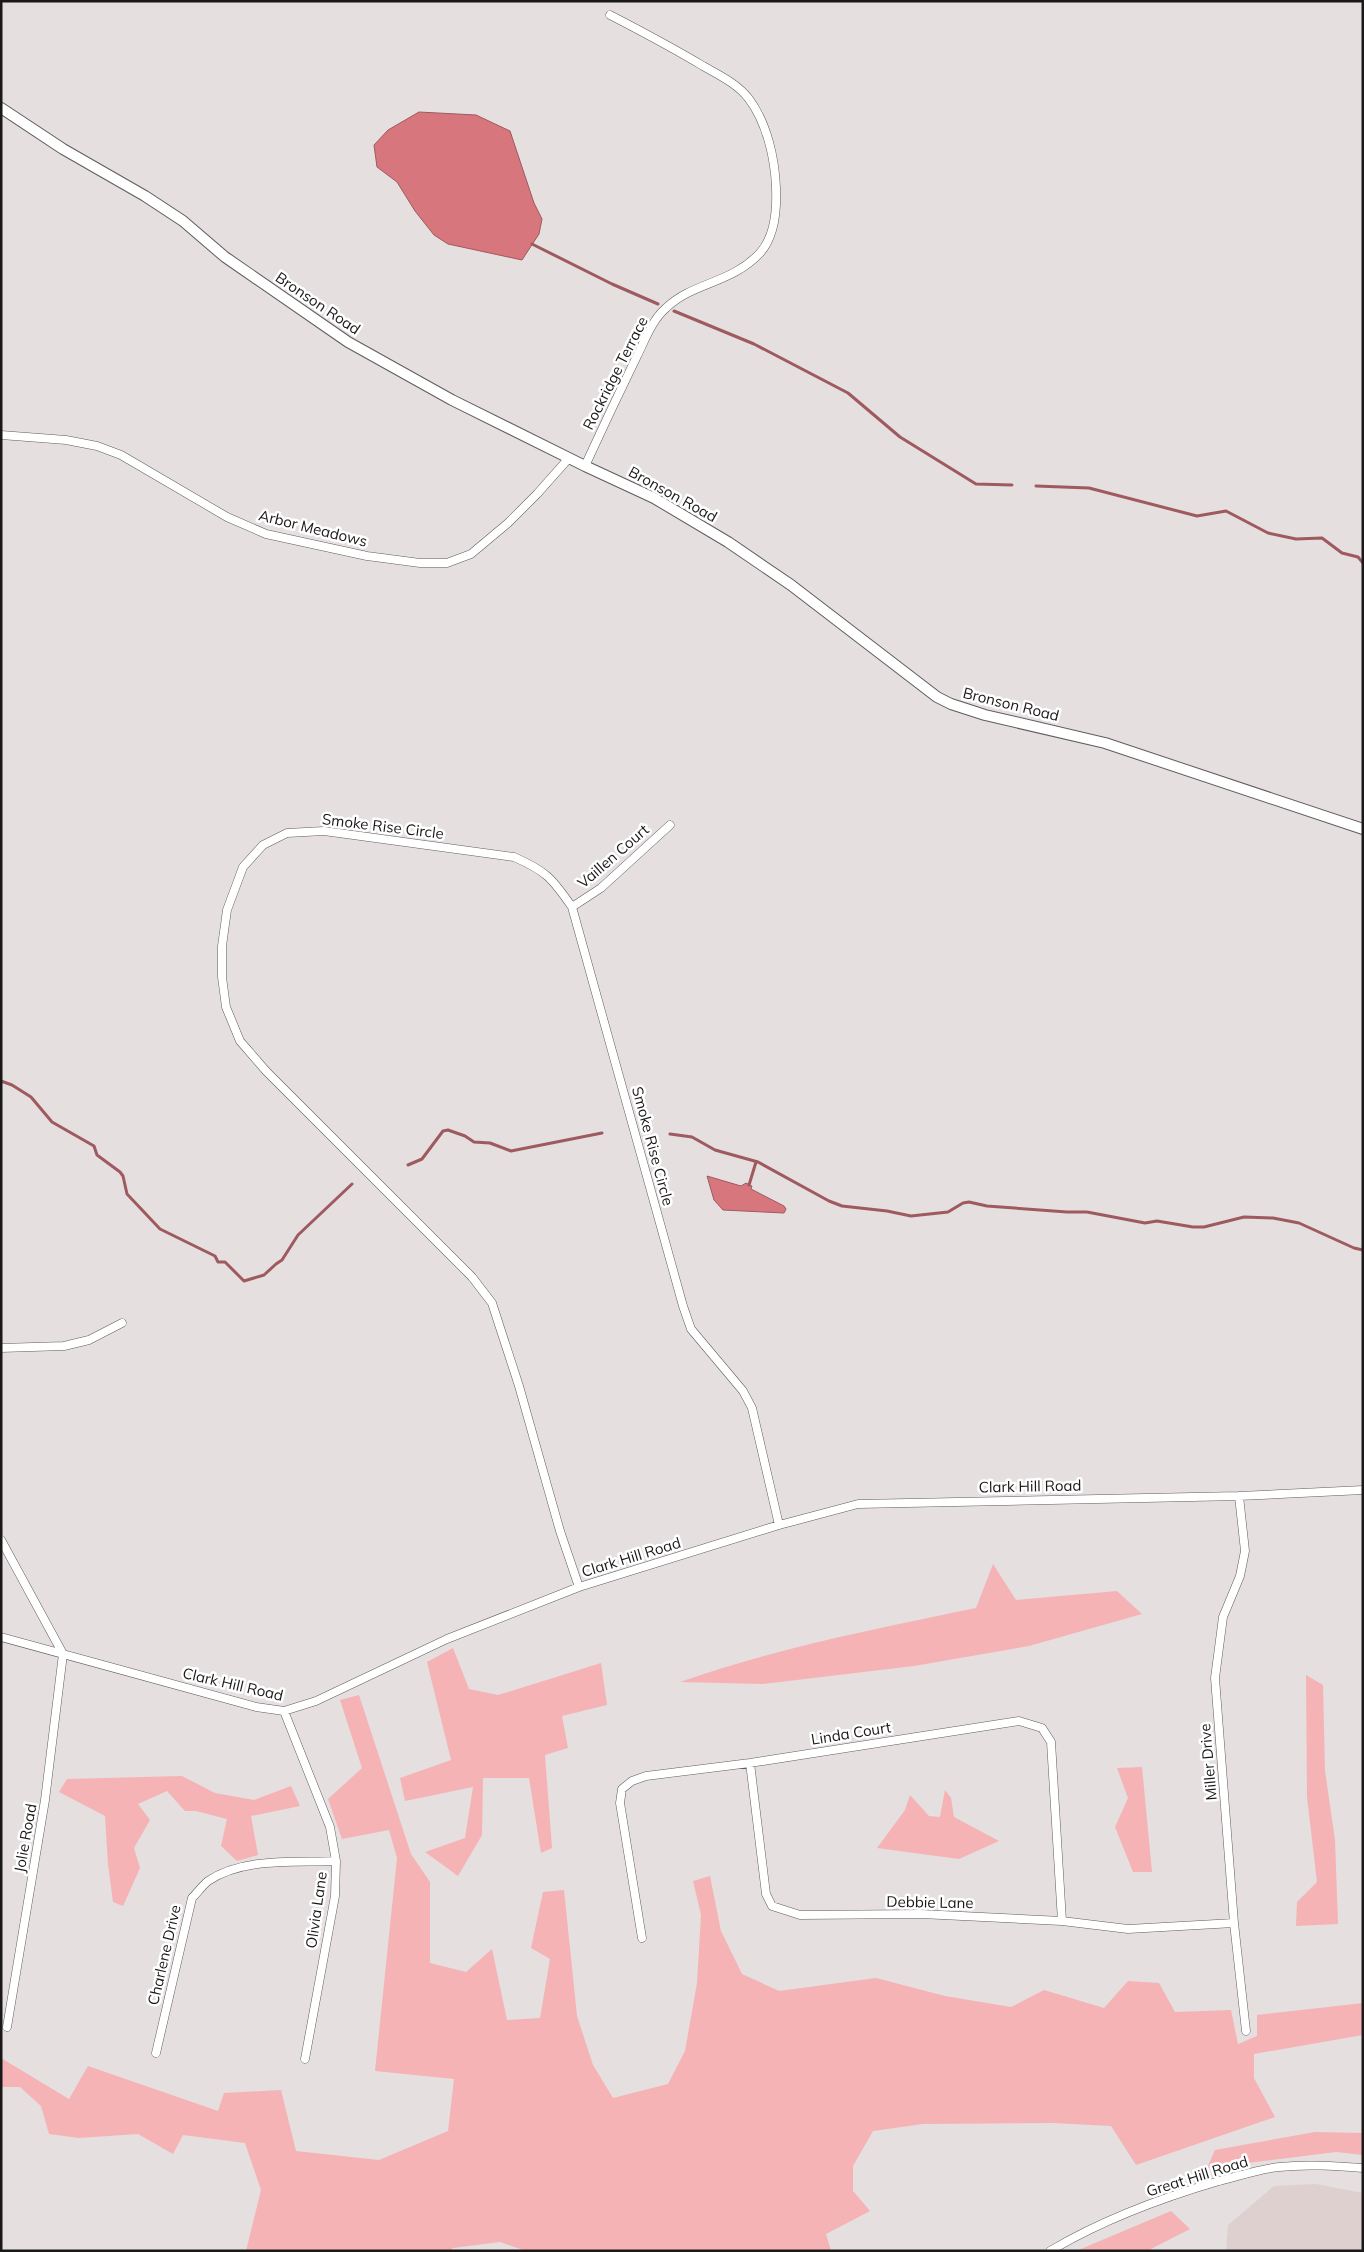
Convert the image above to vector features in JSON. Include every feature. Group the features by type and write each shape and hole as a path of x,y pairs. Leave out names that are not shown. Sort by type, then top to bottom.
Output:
{"street":[{"name":"Rockridge Terrace","path":"585,466 646,338 666,308 686,294 725,279 744,268 762,251 777,213 776,183 768,143 760,115 748,97 730,81 610,15"},
{"name":"Bronson Road","path":"1,108 64,149 145,196 183,221 225,257 348,342 452,400 568,458 654,498 728,542 791,585 938,697 951,704 985,715 1105,743 1363,829"},
{"name":"Arbor Meadows","path":"1,435 66,440 97,446 121,455 227,517 261,532 367,556 420,563 447,562 471,554 508,524 568,458"},
{"name":"Vaillen Court","path":"572,907 601,888 670,824"},
{"name":"Smoke Rise Circle","path":"579,1587 560,1531 492,1303 472,1277 266,1071 240,1041 226,1007 222,977 222,946 227,910 243,867 263,845 287,833 324,831 514,857 533,866 553,880 572,907 691,1329 743,1391 752,1408 779,1525"},
{"path":"1,1348 64,1346 89,1340 122,1323"},
{"name":"Clark Hill Road","path":"1,1637 256,1707 284,1711 316,1700 447,1639 579,1587 779,1525 858,1504 1240,1496 1363,1490"},
{"name":"Miller Drive","path":"1240,1496 1245,1551 1240,1576 1223,1617 1215,1678 1234,1922 1246,2031"},
{"path":"1,1540 63,1654"},
{"name":"Jolie Road","path":"7,2027 46,1800 63,1654"},
{"name":"Olivia Lane","path":"284,1711 330,1827 336,1861 335,1896 305,2059"},
{"name":"Linda Court","path":"642,1938 620,1803 622,1789 632,1781 646,1776 750,1763 1019,1721 1042,1728 1051,1742 1062,1922"},
{"name":"Debbie Lane","path":"750,1763 766,1894 772,1906 800,1916 921,1914 1062,1922 1128,1929 1234,1922"},
{"name":"Charlene Drive","path":"156,2053 192,1898 207,1882 234,1869 256,1864 336,1861"},
{"name":"Great Hill Road","path":"1050,2251 1076,2236 1126,2213 1173,2195 1242,2175 1277,2167 1310,2165 1363,2168"}],"shaded area":[{"path":"419,112 476,115 510,131 534,203 542,219 539,234 522,260 448,244 434,235 415,211 397,182 377,167 374,145 388,130"},
{"path":"707,1176 741,1186 746,1183 752,1186 751,1189 784,1206 786,1209 784,1213 723,1210 714,1200"},
{"path":"993,1564 1016,1600 1117,1591 1142,1614 1029,1646 914,1666 763,1684 680,1682 789,1649 976,1608"},
{"path":"453,1648 469,1689 498,1695 601,1663 607,1705 562,1716 568,1748 545,1755 552,1848 541,1853 529,1778 483,1778 482,1835 458,1876 425,1852 465,1838 473,1787 405,1801 400,1778 451,1760 427,1662"},
{"path":"1306,1675 1323,1685 1325,1771 1335,1840 1338,1924 1296,1926 1297,1902 1317,1882 1307,1797"},
{"path":"359,1695 411,1854 430,1882 430,1963 466,1972 492,1949 507,2020 540,2018 550,1959 531,1948 543,1892 564,1890 577,2016 593,2065 613,2098 668,2084 685,2051 697,1983 701,1915 693,1881 710,1876 721,1931 742,1974 779,1991 876,1978 945,1996 1011,2007 1044,1990 1104,2008 1128,1981 1159,1983 1175,2012 1231,2010 1238,2044 1257,2036 1257,2015 1363,2003 1363,2035 1254,2054 1254,2078 1275,2117 1136,2165 1111,2126 1053,2123 923,2124 873,2131 853,2166 853,2191 870,2211 826,2234 831,2251 526,2251 500,2242 453,2248 450,2251 246,2251 261,2190 245,2143 183,2135 173,2154 138,2134 79,2138 49,2134 41,2106 20,2087 1,2087 1,2058 69,2099 88,2066 218,2111 224,2093 281,2090 296,2151 379,2160 448,2131 454,2079 375,2071 397,1858 389,1830 342,1839 328,1799 362,1768 340,1700"},
{"path":"1142,1767 1152,1872 1133,1872 1115,1827 1128,1798 1117,1768"},
{"path":"182,1776 215,1793 254,1800 291,1786 300,1806 251,1816 258,1855 237,1861 221,1846 227,1819 196,1811 185,1811 167,1791 138,1804 150,1820 134,1848 140,1868 123,1906 113,1902 105,1816 59,1792 67,1779"},
{"path":"945,1790 951,1798 954,1817 999,1841 959,1859 877,1848 905,1810 910,1795 929,1816 940,1817"},
{"path":"1315,2132 1363,2133 1363,2155 1336,2152 1207,2168 1215,2150"},
{"path":"1316,2184 1363,2193 1363,2251 1226,2251 1228,2225 1274,2186"},
{"path":"1171,2211 1190,2229 1147,2251 1076,2251"}],"waterway":[{"path":"532,244 612,284 658,304"},
{"path":"674,311 754,344 848,393 900,437 976,484 1012,485"},
{"path":"1036,486 1089,488 1197,516 1226,511 1268,533 1296,539 1322,538 1342,553 1358,557 1363,563"},
{"path":"1,1081 12,1085 31,1097 52,1122 94,1146 97,1155 120,1172 123,1176 127,1194 160,1229 215,1256 218,1262 225,1262 244,1281 264,1275 282,1260 298,1235 352,1184"},
{"path":"408,1165 422,1159 443,1131 448,1130 465,1136 474,1142 490,1143 511,1151 602,1133"},
{"path":"670,1134 692,1137 715,1150 758,1162 829,1201 842,1206 887,1211 911,1216 948,1212 963,1203 969,1202 987,1206 1087,1212 1145,1223 1157,1221 1193,1227 1204,1227 1244,1217 1273,1218 1299,1223 1354,1248 1363,1250"},
{"path":"749,1185 756,1162"}]}
